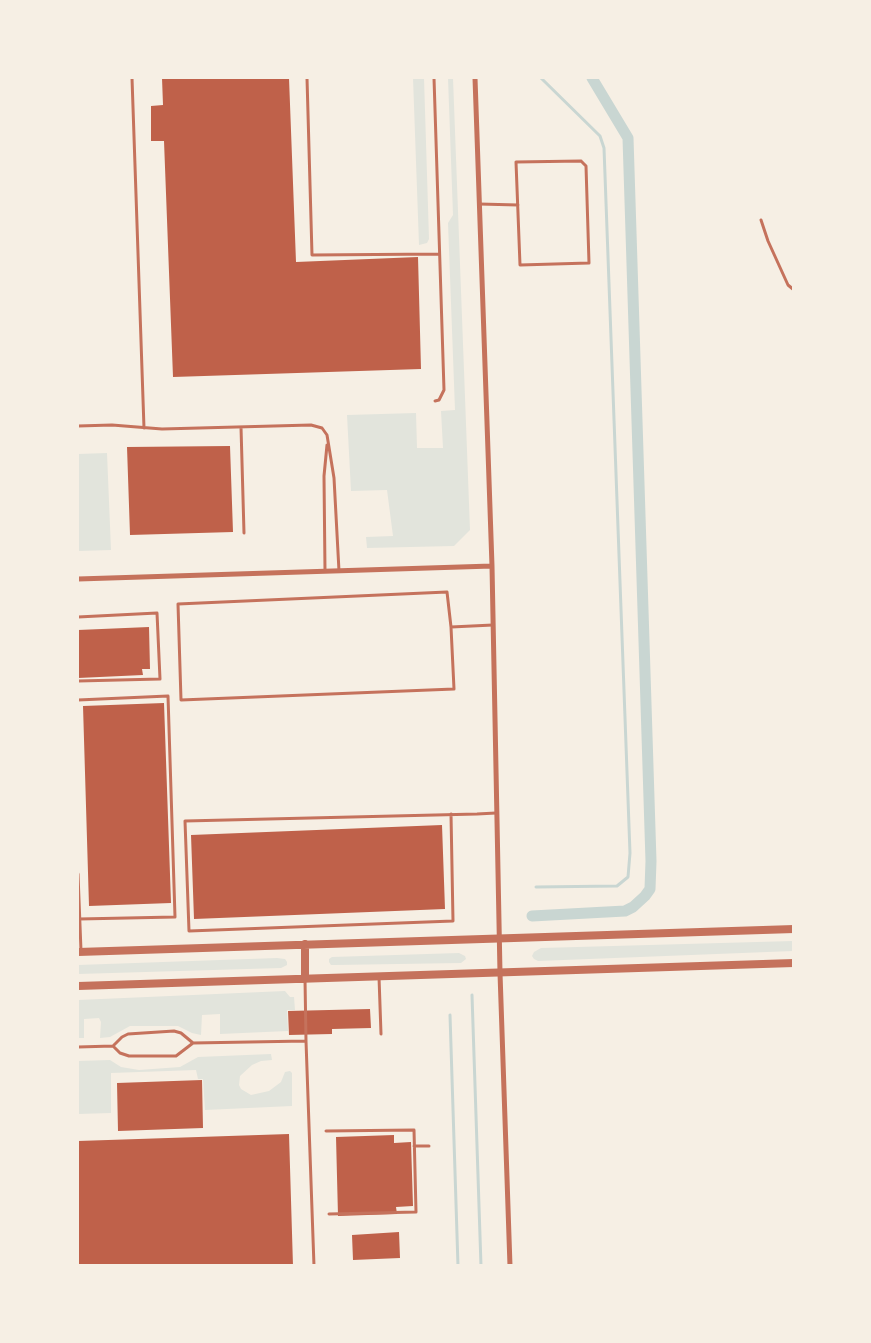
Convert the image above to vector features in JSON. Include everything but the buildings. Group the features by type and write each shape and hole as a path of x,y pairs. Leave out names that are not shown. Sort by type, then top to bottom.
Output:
{"street":[{"path":"475,78 492,566 500,973 510,1266"},
{"path":"78,579 492,566"},
{"path":"79,952 794,929"},
{"path":"305,979 306,944"},
{"path":"78,986 794,963"}],"lane":[{"path":"132,78 144,428"},
{"path":"307,78 312,255 439,254"},
{"path":"434,78 444,390 439,400 435,401"},
{"path":"581,161 586,166 590,263 520,265 518,205 516,162 581,161"},
{"path":"479,204 518,205"},
{"path":"760,220 788,285 794,290"},
{"path":"78,426 112,425 162,429 319,426 325,431 328,439 334,478 339,571"},
{"path":"241,427 244,533"},
{"path":"325,572 324,476 328,439"},
{"path":"447,592 451,626 454,689 181,700 178,604 447,592"},
{"path":"78,617 157,614 160,679 78,681"},
{"path":"451,626 493,625"},
{"path":"78,700 168,696 175,917 79,919"},
{"path":"451,814 453,921 189,931 185,821 451,814 497,813"},
{"path":"78,874 79,952"},
{"path":"379,977 380,1034"},
{"path":"305,979 314,1266"},
{"path":"113,1046 120,1038 128,1034 174,1031 181,1033 193,1043"},
{"path":"78,1047 113,1046 120,1053 129,1056 176,1056 193,1043 306,1040"},
{"path":"326,1130 414,1130 416,1212 329,1214"},
{"path":"414,1146 429,1146"}],"shaded area":[{"path":"413,78 424,78 429,239 427,243 419,245"},
{"path":"448,78 453,78 470,530 454,546 367,548 366,537 393,536 387,490 351,491 347,415 416,413 417,448 443,448 441,411 455,410 448,223 453,215"},
{"path":"107,453 111,550 78,551 78,454"},
{"path":"793,941 793,951 538,961 532,956 534,952 541,948"},
{"path":"459,953 465,956 466,959 461,963 331,965 329,962 329,959 332,957"},
{"path":"285,959 287,965 281,968 78,974 78,965"},
{"path":"285,991 290,997 294,997 295,1010 287,1010 288,1031 220,1034 220,1014 202,1015 201,1035 178,1026 130,1026 110,1037 100,1038 101,1022 99,1018 84,1019 84,1038 78,1038 78,1000"},
{"path":"271,1054 272,1060 261,1061 252,1065 240,1076 239,1085 241,1089 251,1095 269,1091 281,1082 285,1072 290,1071 292,1073 292,1106 205,1110 203,1079 198,1079 196,1070 111,1073 111,1113 78,1114 78,1061 110,1060 121,1067 139,1070 180,1067 198,1057"}],"waterway":[{"path":"536,887 617,886 628,877 630,853 604,148 600,136 541,78"},
{"path":"532,916 625,911 633,907 650,889 651,861 628,138 592,78"},
{"path":"472,995 481,1266"},
{"path":"450,1015 458,1266"}]}
